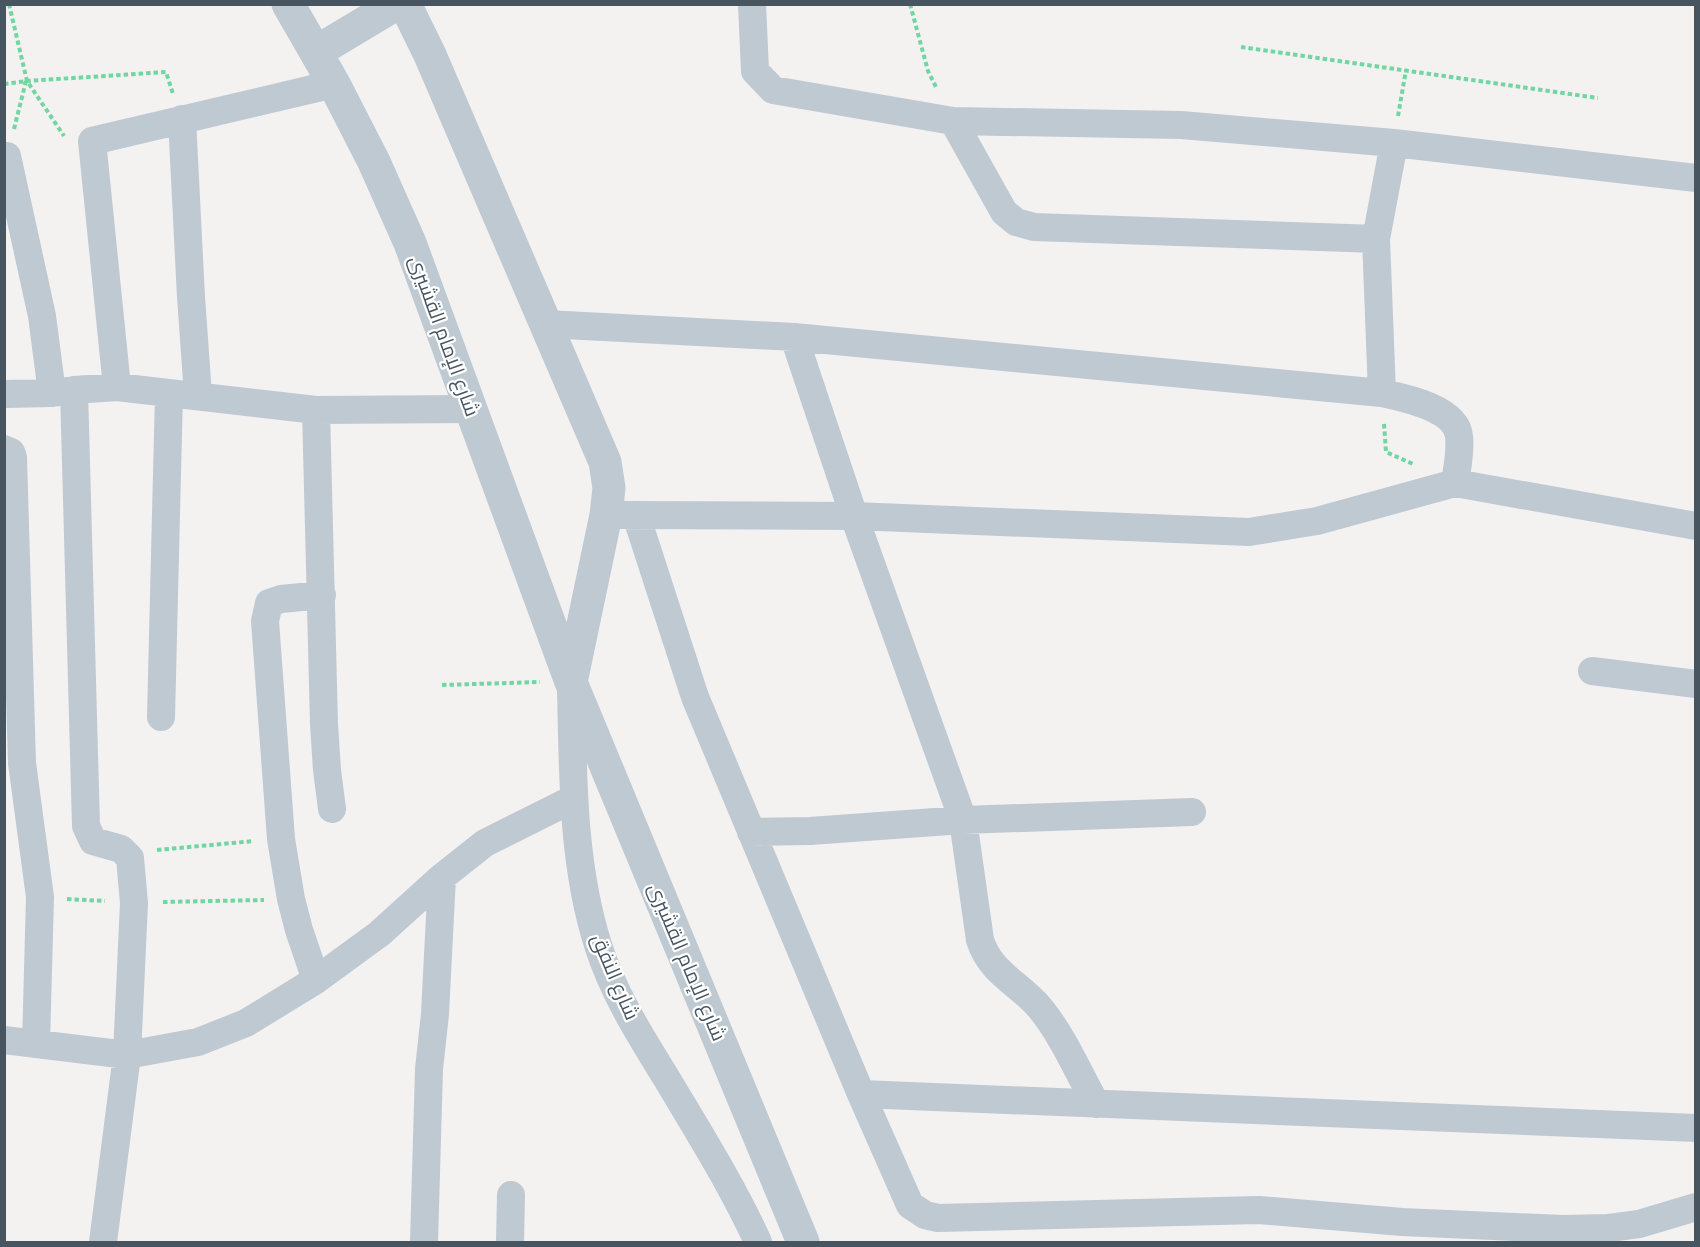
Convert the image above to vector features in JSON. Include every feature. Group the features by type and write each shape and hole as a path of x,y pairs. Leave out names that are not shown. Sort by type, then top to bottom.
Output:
{"street":[{"name":"شارع الإمام القشيرى","path":"288,4 334,84 374,162 410,243 571,681 803,1242"},
{"path":"316,52 396,4"},
{"path":"405,4 430,55 605,462 609,488 751,832 910,1205 925,1215 938,1218 1259,1210 1402,1222 1562,1229 1609,1228 1638,1224 1695,1207"},
{"path":"752,4 755,71 773,90 953,121 1181,125 1394,143 1695,178"},
{"path":"117,387 92,141 334,84"},
{"path":"182,120 190,297 198,395"},
{"path":"953,121 1004,212 1016,222 1034,227 1376,239"},
{"path":"1382,393 1376,239 1394,143"},
{"path":"6,156 14,232 42,316 63,392 86,826 93,841 121,849 132,863 134,903 127,1055 103,1242"},
{"path":"546,324 794,337 1382,393 1417,401 1446,416 1457,427 1459,448 1455,483"},
{"path":"794,337 854,516 963,820 980,940 985,954 993,966 1021,988 1040,1008 1096,1104"},
{"path":"4,394 117,387 316,410 470,409"},
{"path":"161,717 169,393"},
{"path":"316,410 324,724 332,809"},
{"path":"4,449 11,452 13,457 22,763 40,897 36,1044"},
{"path":"621,515 854,516 1249,532 1317,521 1455,483 1695,525"},
{"path":"571,681 621,515"},
{"path":"316,980 291,899 281,839 266,613 269,603 275,601 322,595"},
{"path":"1592,671 1695,684"},
{"name":"شارع النفق","path":"571,681 573,799 586,896 598,946 618,994 643,1040 720,1166 758,1242"},
{"path":"4,1040 127,1055 198,1042 246,1023 316,980 379,934 442,877 485,843 573,799"},
{"path":"751,832 810,831 963,820 1192,812"},
{"path":"424,1242 429,1069 435,1014 442,877"},
{"path":"861,1094 1695,1128"},
{"path":"510,1242 511,1195"}],"path":[{"path":"9,4 27,81 63,135 92,141"},
{"path":"910,4 928,71 953,121"},
{"path":"1241,47 1598,98"},
{"path":"1394,143 1406,70"},
{"path":"4,84 165,72 182,120"},
{"path":"6,156 27,81"},
{"path":"1382,393 1386,452 1455,483"},
{"path":"441,685 571,681"},
{"path":"126,853 281,839"},
{"path":"40,897 134,903 291,899"}]}
